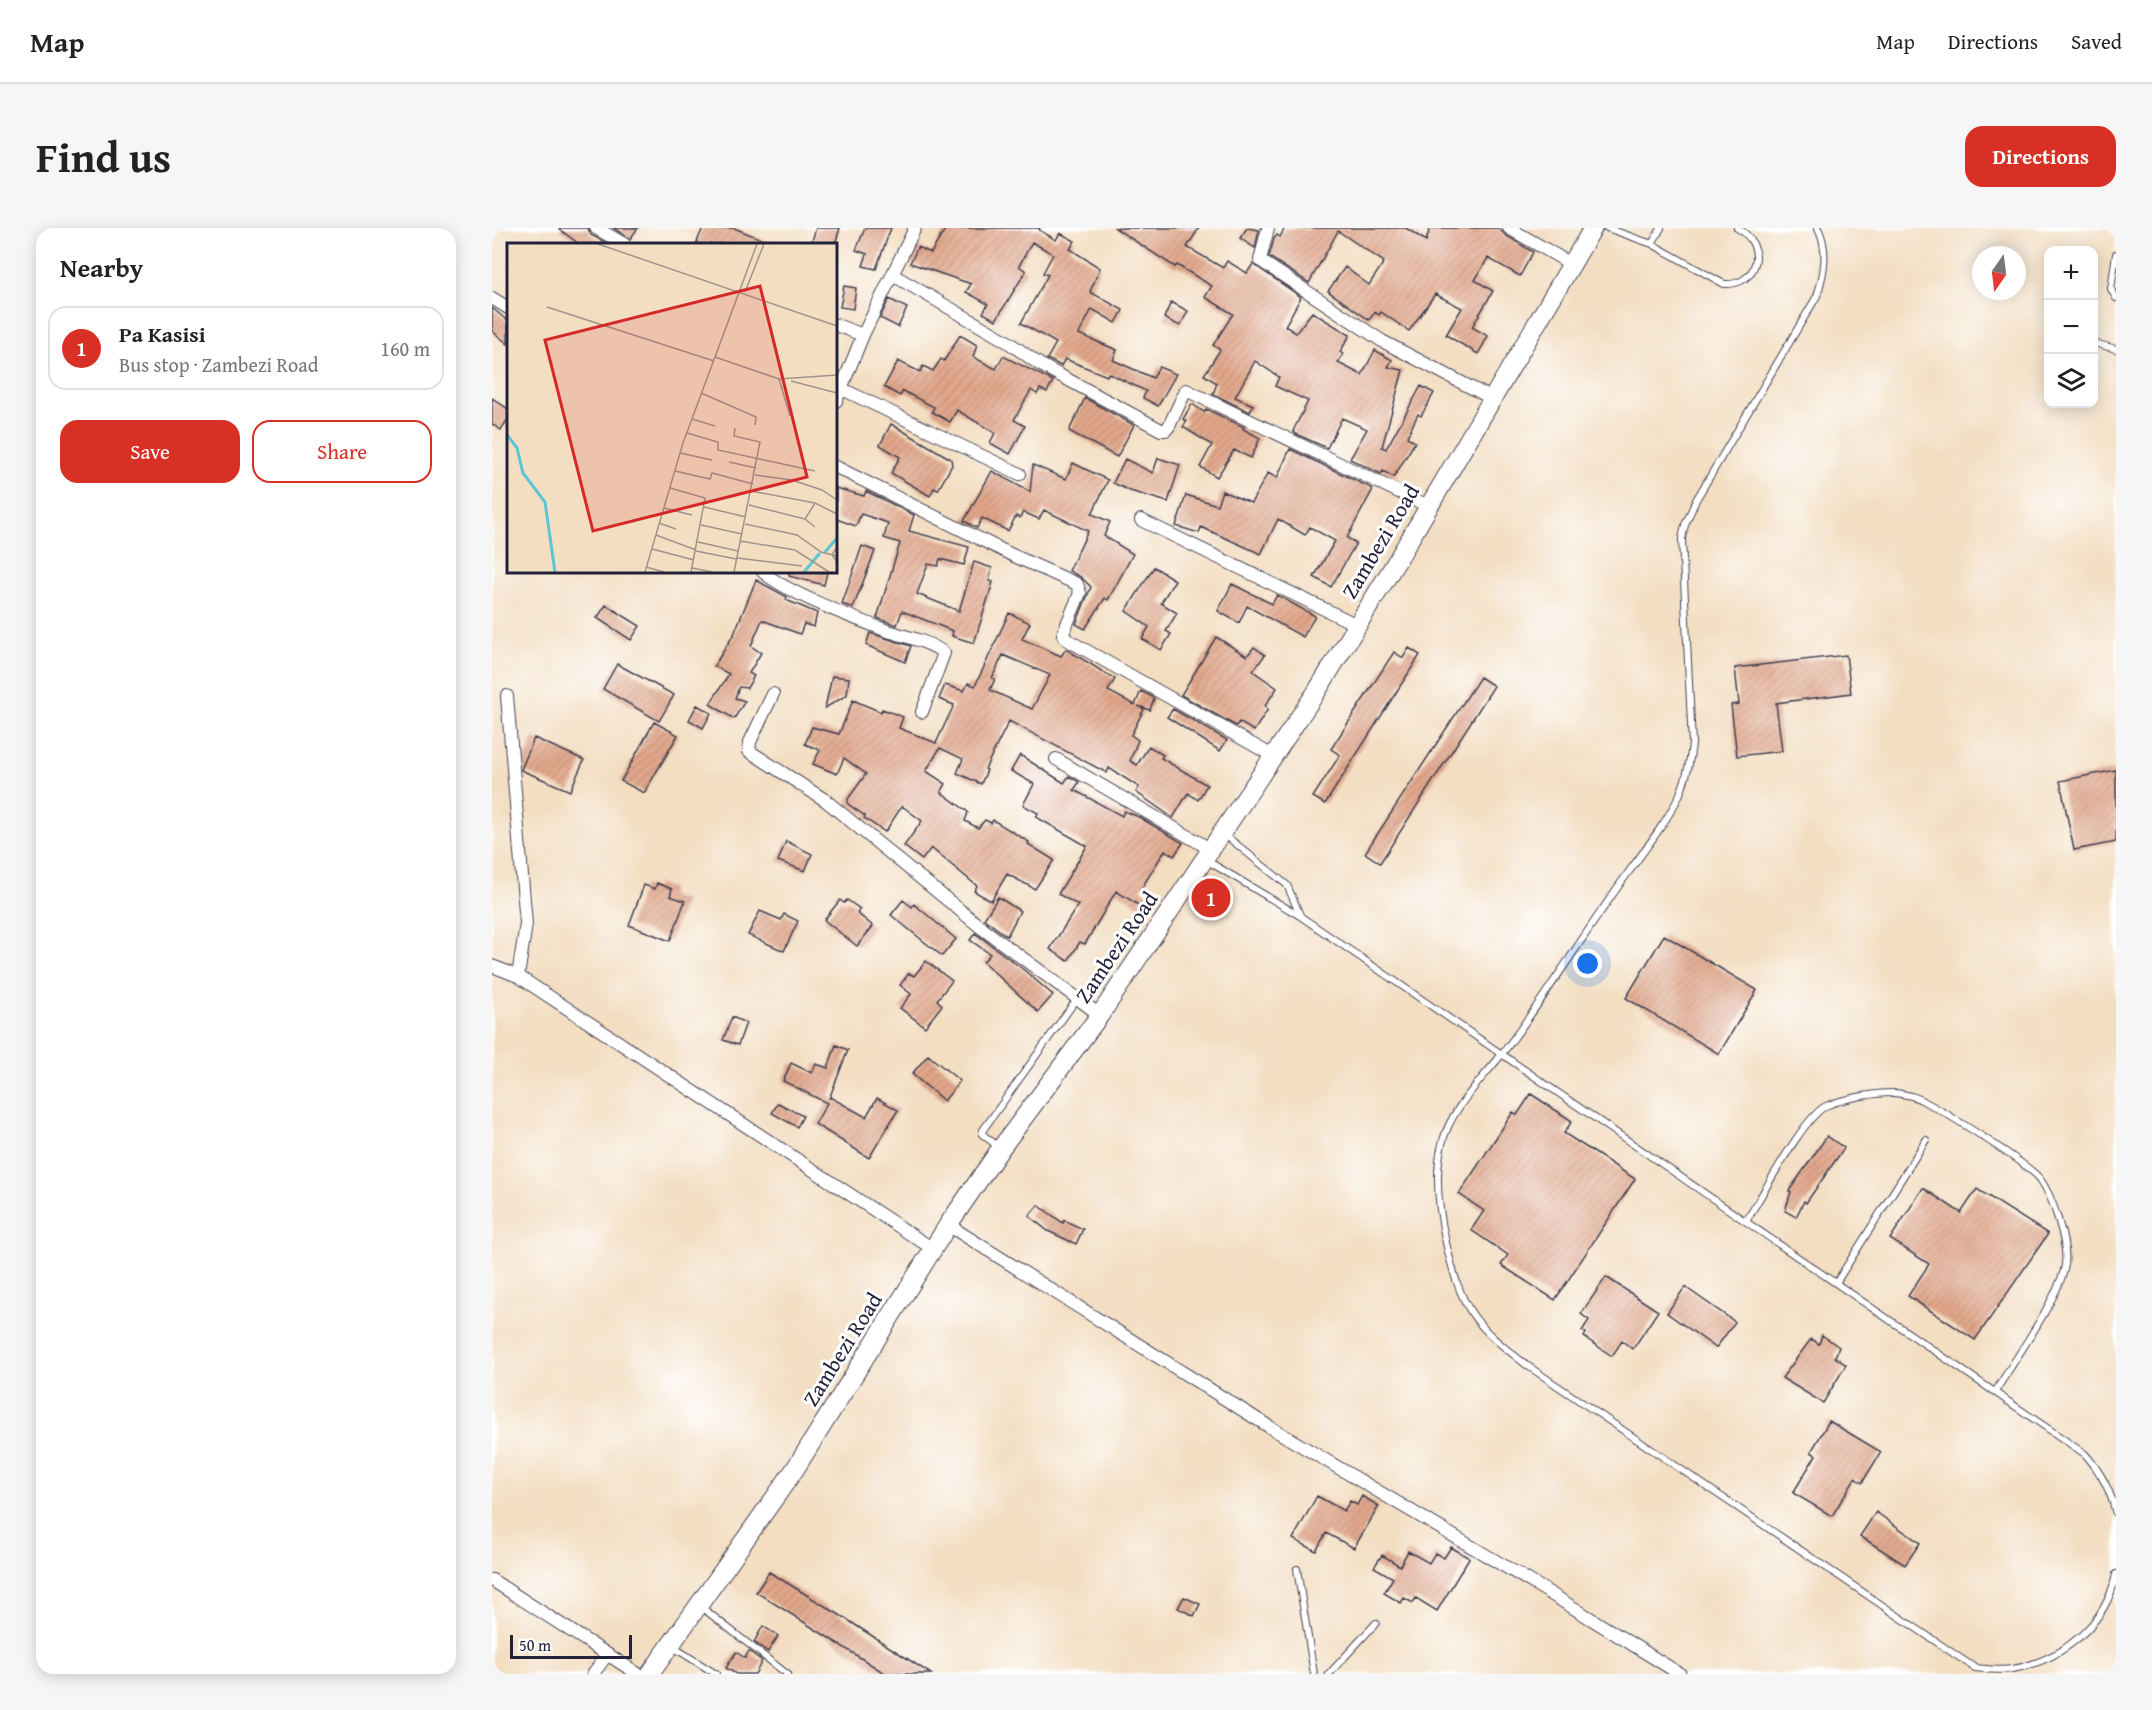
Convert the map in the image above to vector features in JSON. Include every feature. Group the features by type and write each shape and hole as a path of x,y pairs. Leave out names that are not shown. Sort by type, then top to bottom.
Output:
{"main road":[{"name":"Zambezi Road","path":"650,1674 795,1469 948,1225 1000,1148 1100,1015 1273,756 1357,625 1593,228"}],"street":[{"path":"596,228 622,243"},
{"path":"837,398 863,335 915,228"},
{"path":"1268,228 1260,260 1382,341 1491,398"},
{"path":"1509,228 1571,264"},
{"path":"893,275 992,332 1039,364 1161,430 1166,430 1170,426 1186,390 1428,506"},
{"path":"492,298 507,307"},
{"path":"837,325 863,335"},
{"path":"840,388 1020,474"},
{"path":"837,468 1012,555 1077,584 1080,593 1064,631 1063,636 1066,639 1273,756"},
{"path":"1141,520 1357,625"},
{"path":"765,573 799,592 886,630 936,647 944,653 922,712"},
{"path":"773,694 750,742 749,751 825,800 932,889 1100,1015"},
{"path":"507,696 526,924 518,976"},
{"path":"1056,759 1207,854"},
{"path":"492,966 518,976 933,1249"},
{"path":"948,1225 1268,1426 1543,1589 1680,1674"},
{"path":"492,1580 606,1656 638,1674"},
{"path":"593,1674 606,1656"}],"lane":[{"path":"1607,228 1652,244 1724,284 1733,284 1746,279 1757,259 1756,245 1748,234 1737,228"},
{"path":"1652,244 1661,228"},
{"path":"1818,228 1824,239 1824,274 1817,296 1696,500 1685,525 1682,539 1692,744 1690,771 1677,799 1502,1054 1459,1106 1442,1143 1438,1173 1440,1220 1453,1275 1464,1305 1488,1335 1528,1366 1983,1674"},
{"path":"2116,254 2111,289 2116,298"},
{"path":"2098,344 2116,349"},
{"path":"1222,832 1287,885 1300,916"},
{"path":"1207,854 2085,1454 2098,1468 2108,1487 2116,1514"},
{"path":"1000,1148 982,1134 983,1130 1076,999"},
{"path":"1746,1221 1810,1119 1826,1107 1878,1094 1899,1093 1922,1100 2018,1162 2038,1177 2050,1195 2063,1242 2065,1265 2059,1287 1995,1392"},
{"path":"1836,1283 1926,1140"},
{"path":"1297,1569 1314,1674"},
{"path":"1975,1668 2012,1670 2059,1654 2092,1626 2114,1588 2116,1575"},
{"path":"699,1605 787,1674"},
{"path":"1329,1674 1377,1623"},
{"path":"670,1646 716,1674"}],"building":[{"path":"558,228 588,228 591,235 606,243 578,243"},
{"path":"613,228 638,228 630,239"},
{"path":"703,228 734,228 772,243 696,243"},
{"path":"816,228 840,228 835,243 811,243"},
{"path":"865,228 891,228 876,269 863,266 867,254 856,250"},
{"path":"946,228 1040,228 1039,230 1056,240 1060,233 1075,241 1070,249 1100,268 1090,292 1123,310 1116,323 1092,309 1079,334 1117,350 1113,360 1153,378 1159,367 1176,374 1158,406 1143,398 1146,391 1108,373 1107,376 1065,359 1061,366 1047,359 1056,343 1021,323 1048,275 1043,273 1053,254 1032,242 1019,266 1026,271 996,320 983,313 988,304 966,292 971,284 910,263 918,247 931,253"},
{"path":"1115,228 1199,228 1187,247 1223,268 1227,261 1247,273 1253,264 1301,297 1285,326 1296,333 1312,312 1350,335 1340,352 1343,354 1338,363 1362,375 1375,350 1392,360 1388,367 1403,370 1382,447 1386,449 1421,386 1434,393 1421,416 1418,414 1407,437 1415,442 1394,477 1383,471 1381,474 1350,459 1367,429 1342,418 1327,448 1296,434 1293,431 1308,401 1275,386 1279,377 1255,361 1235,397 1253,405 1250,412 1213,394 1217,383 1204,375 1220,350 1213,345 1233,314 1205,297 1212,286 1177,265 1175,267"},
{"path":"1247,228 1259,230 1255,248 1240,238"},
{"path":"1285,228 1406,228 1426,241 1430,228 1498,228 1505,235 1533,252 1520,276 1488,258 1475,280 1493,291 1472,327 1488,336 1478,354 1446,335 1462,308 1435,294 1409,331 1381,312 1379,315 1375,312 1369,320 1328,291 1345,267 1369,285 1384,262 1338,231 1309,283 1269,257 1274,239 1277,235 1280,237"},
{"path":"844,286 856,288 853,309 840,307"},
{"path":"889,299 907,308 898,327 880,318"},
{"path":"1171,302 1188,311 1180,326 1164,318"},
{"path":"492,308 507,320 507,343 492,331"},
{"path":"960,335 977,345 973,357 996,369 1003,356 1053,381 1047,392 1040,389 1037,394 1031,390 1014,420 1025,426 1010,454 990,443 995,433 957,410 950,422 932,412 934,407 903,391 900,396 884,387 898,361 920,372 923,366 933,371 941,359 944,361"},
{"path":"492,398 507,408 507,421 501,430 492,424"},
{"path":"1085,398 1134,425 1117,457 1069,431"},
{"path":"1192,404 1204,412 1206,409 1244,427 1243,429 1260,438 1251,458 1234,450 1217,477 1200,467 1212,445 1183,427 1187,421 1183,419"},
{"path":"891,424 951,459 952,465 938,490 934,488 930,496 891,473 900,457 880,445"},
{"path":"1290,449 1373,489 1347,538 1356,543 1331,587 1314,577 1335,541 1310,527 1305,535 1278,519 1261,554 1201,527 1199,533 1176,526 1186,495 1217,505 1222,491 1251,503 1268,473 1277,478"},
{"path":"1158,458 1180,465 1168,502 1130,491 1113,483 1125,459 1153,473"},
{"path":"1073,463 1108,480 1092,514 1110,522 1104,536 1133,554 1108,600 1105,598 1085,629 1076,624 1091,587 1081,577 1069,571 1088,531 1044,510 1039,519 1023,512 1020,518 1016,516 1008,531 982,518 977,528 964,521 992,471 1030,492 1033,465 1066,479"},
{"path":"837,488 864,496 866,491 914,515 909,531 969,547 964,565 940,559 938,566 928,564 917,594 959,611 974,562 992,568 989,581 993,582 974,643 952,636 953,631 902,611 897,625 877,618 900,543 884,538 888,523 861,514 856,526 837,519"},
{"path":"862,546 875,551 853,608 842,604"},
{"path":"1154,567 1175,580 1161,603 1177,613 1166,631 1171,634 1161,650 1142,639 1149,627 1126,611"},
{"path":"789,573 827,573 824,585 789,576"},
{"path":"756,580 787,597 786,600 817,613 814,627 804,624 800,634 762,620 751,646 761,653 749,673 754,676 747,688 739,687 735,698 745,701 734,719 710,704 729,674 714,666 734,634"},
{"path":"1232,584 1272,604 1277,595 1315,616 1303,637 1247,606 1239,623 1218,611"},
{"path":"606,605 640,626 631,640 597,618"},
{"path":"1009,613 1030,623 1022,639 1061,656 1066,649 1115,679 1108,691 1135,705 1141,691 1154,698 1150,710 1138,706 1144,709 1131,735 1138,740 1130,761 1137,765 1149,746 1163,755 1161,758 1207,785 1198,800 1188,793 1173,818 1136,792 1139,787 1109,768 1107,773 1009,721 985,769 987,770 981,784 957,773 963,759 940,748 926,771 946,784 941,792 968,812 965,821 978,828 985,820 991,823 993,820 1054,860 1035,889 1007,874 991,901 974,891 977,886 931,848 922,860 904,846 922,821 902,806 885,832 864,818 865,816 848,804 848,799 866,774 844,758 837,774 813,764 820,750 805,744 812,727 839,734 853,700 881,712 882,709 903,717 899,728 936,743 954,705 939,699 945,685 964,691 968,683 975,686","holes":["1003,655 1050,675 1032,709 990,690 995,679 992,678"]},
{"path":"870,633 911,646 905,662 866,645"},
{"path":"1216,637 1247,656 1254,647 1265,655 1253,671 1277,688 1265,706 1268,709 1254,731 1239,722 1236,726 1181,695"},
{"path":"1409,648 1420,655 1325,804 1313,797 1340,755 1331,749 1394,652 1403,658"},
{"path":"1846,655 1851,693 1776,703 1782,751 1737,756 1731,705 1739,704 1735,668"},
{"path":"617,664 674,695 659,721 603,689"},
{"path":"832,676 849,678 847,695 825,708"},
{"path":"1480,677 1494,686 1380,863 1365,853"},
{"path":"697,705 711,713 703,728 689,720"},
{"path":"1173,709 1227,740 1220,751 1167,717"},
{"path":"654,722 678,735 644,793 621,781"},
{"path":"534,738 584,760 570,791 521,770"},
{"path":"1020,755 1064,783 1069,776 1079,782 1074,790 1122,816 1124,811 1139,817 1183,843 1174,856 1165,850 1141,889 1148,894 1140,906 1116,891 1085,944 1080,942 1068,961 1050,949 1078,905 1058,894 1087,846 1036,817 1038,813 1023,805 1034,784 1011,771"},
{"path":"2116,770 2116,842 2074,850 2060,781"},
{"path":"786,841 812,854 805,871 778,861"},
{"path":"657,883 672,889 670,896 685,901 670,941 629,925 644,885 655,889"},
{"path":"998,897 1020,911 1007,936 984,919"},
{"path":"840,900 844,903 847,900 860,909 857,913 873,926 857,946 824,920"},
{"path":"903,900 912,907 914,904 956,939 942,956 891,915"},
{"path":"760,911 781,920 784,914 798,921 784,951 748,935"},
{"path":"975,933 1053,995 1038,1012 983,962 990,954 970,940"},
{"path":"1664,935 1757,990 1719,1054 1626,998"},
{"path":"926,961 952,981 937,1000 942,1005 925,1027 900,1008 911,994 900,985 909,973 914,976"},
{"path":"732,1017 746,1023 738,1045 723,1040"},
{"path":"836,1045 848,1050 829,1099 830,1097 866,1117 877,1098 898,1110 869,1158 815,1124 827,1103 783,1081 791,1063 812,1073 816,1064 828,1068"},
{"path":"928,1055 960,1081 944,1101 912,1074"},
{"path":"1531,1094 1572,1121 1564,1133 1635,1179 1555,1300 1501,1265 1508,1255 1471,1230 1484,1211 1459,1194 1513,1112 1517,1115"},
{"path":"778,1103 803,1116 797,1127 772,1113"},
{"path":"1827,1136 1844,1148 1806,1203 1804,1201 1796,1217 1785,1211 1791,1192 1789,1191"},
{"path":"1923,1188 1961,1213 1977,1189 2048,1234 1975,1340 1908,1296 1929,1264 1890,1239"},
{"path":"1038,1205 1063,1223 1064,1220 1083,1229 1076,1244 1048,1231 1029,1216"},
{"path":"1606,1277 1658,1311 1633,1349 1622,1341 1612,1356 1584,1337 1586,1333 1582,1331 1589,1320 1581,1314"},
{"path":"1685,1287 1735,1322 1716,1348 1667,1313"},
{"path":"1822,1335 1839,1347 1835,1357 1846,1365 1823,1403 1782,1378 1811,1339 1819,1344"},
{"path":"1829,1421 1881,1452 1862,1483 1855,1478 1832,1516 1793,1493 1816,1455 1811,1452"},
{"path":"1317,1496 1344,1511 1350,1501 1357,1505 1362,1496 1379,1506 1354,1548 1326,1533 1316,1551 1293,1539"},
{"path":"1876,1512 1920,1543 1905,1565 1860,1536"},
{"path":"1451,1547 1469,1558 1437,1611 1416,1598 1413,1603 1404,1598 1401,1603 1384,1593 1393,1578 1374,1567 1382,1555 1400,1566 1408,1551 1429,1563 1435,1553 1444,1558"},
{"path":"769,1572 931,1674 886,1674 756,1592"},
{"path":"1184,1597 1200,1604 1194,1616 1178,1608"},
{"path":"763,1626 778,1636 768,1652 754,1642"},
{"path":"749,1651 762,1661 755,1674 736,1674 726,1668 736,1652 745,1658"}],"place":[{"name":"Pa Kasisi","path":"1211,898"}]}
